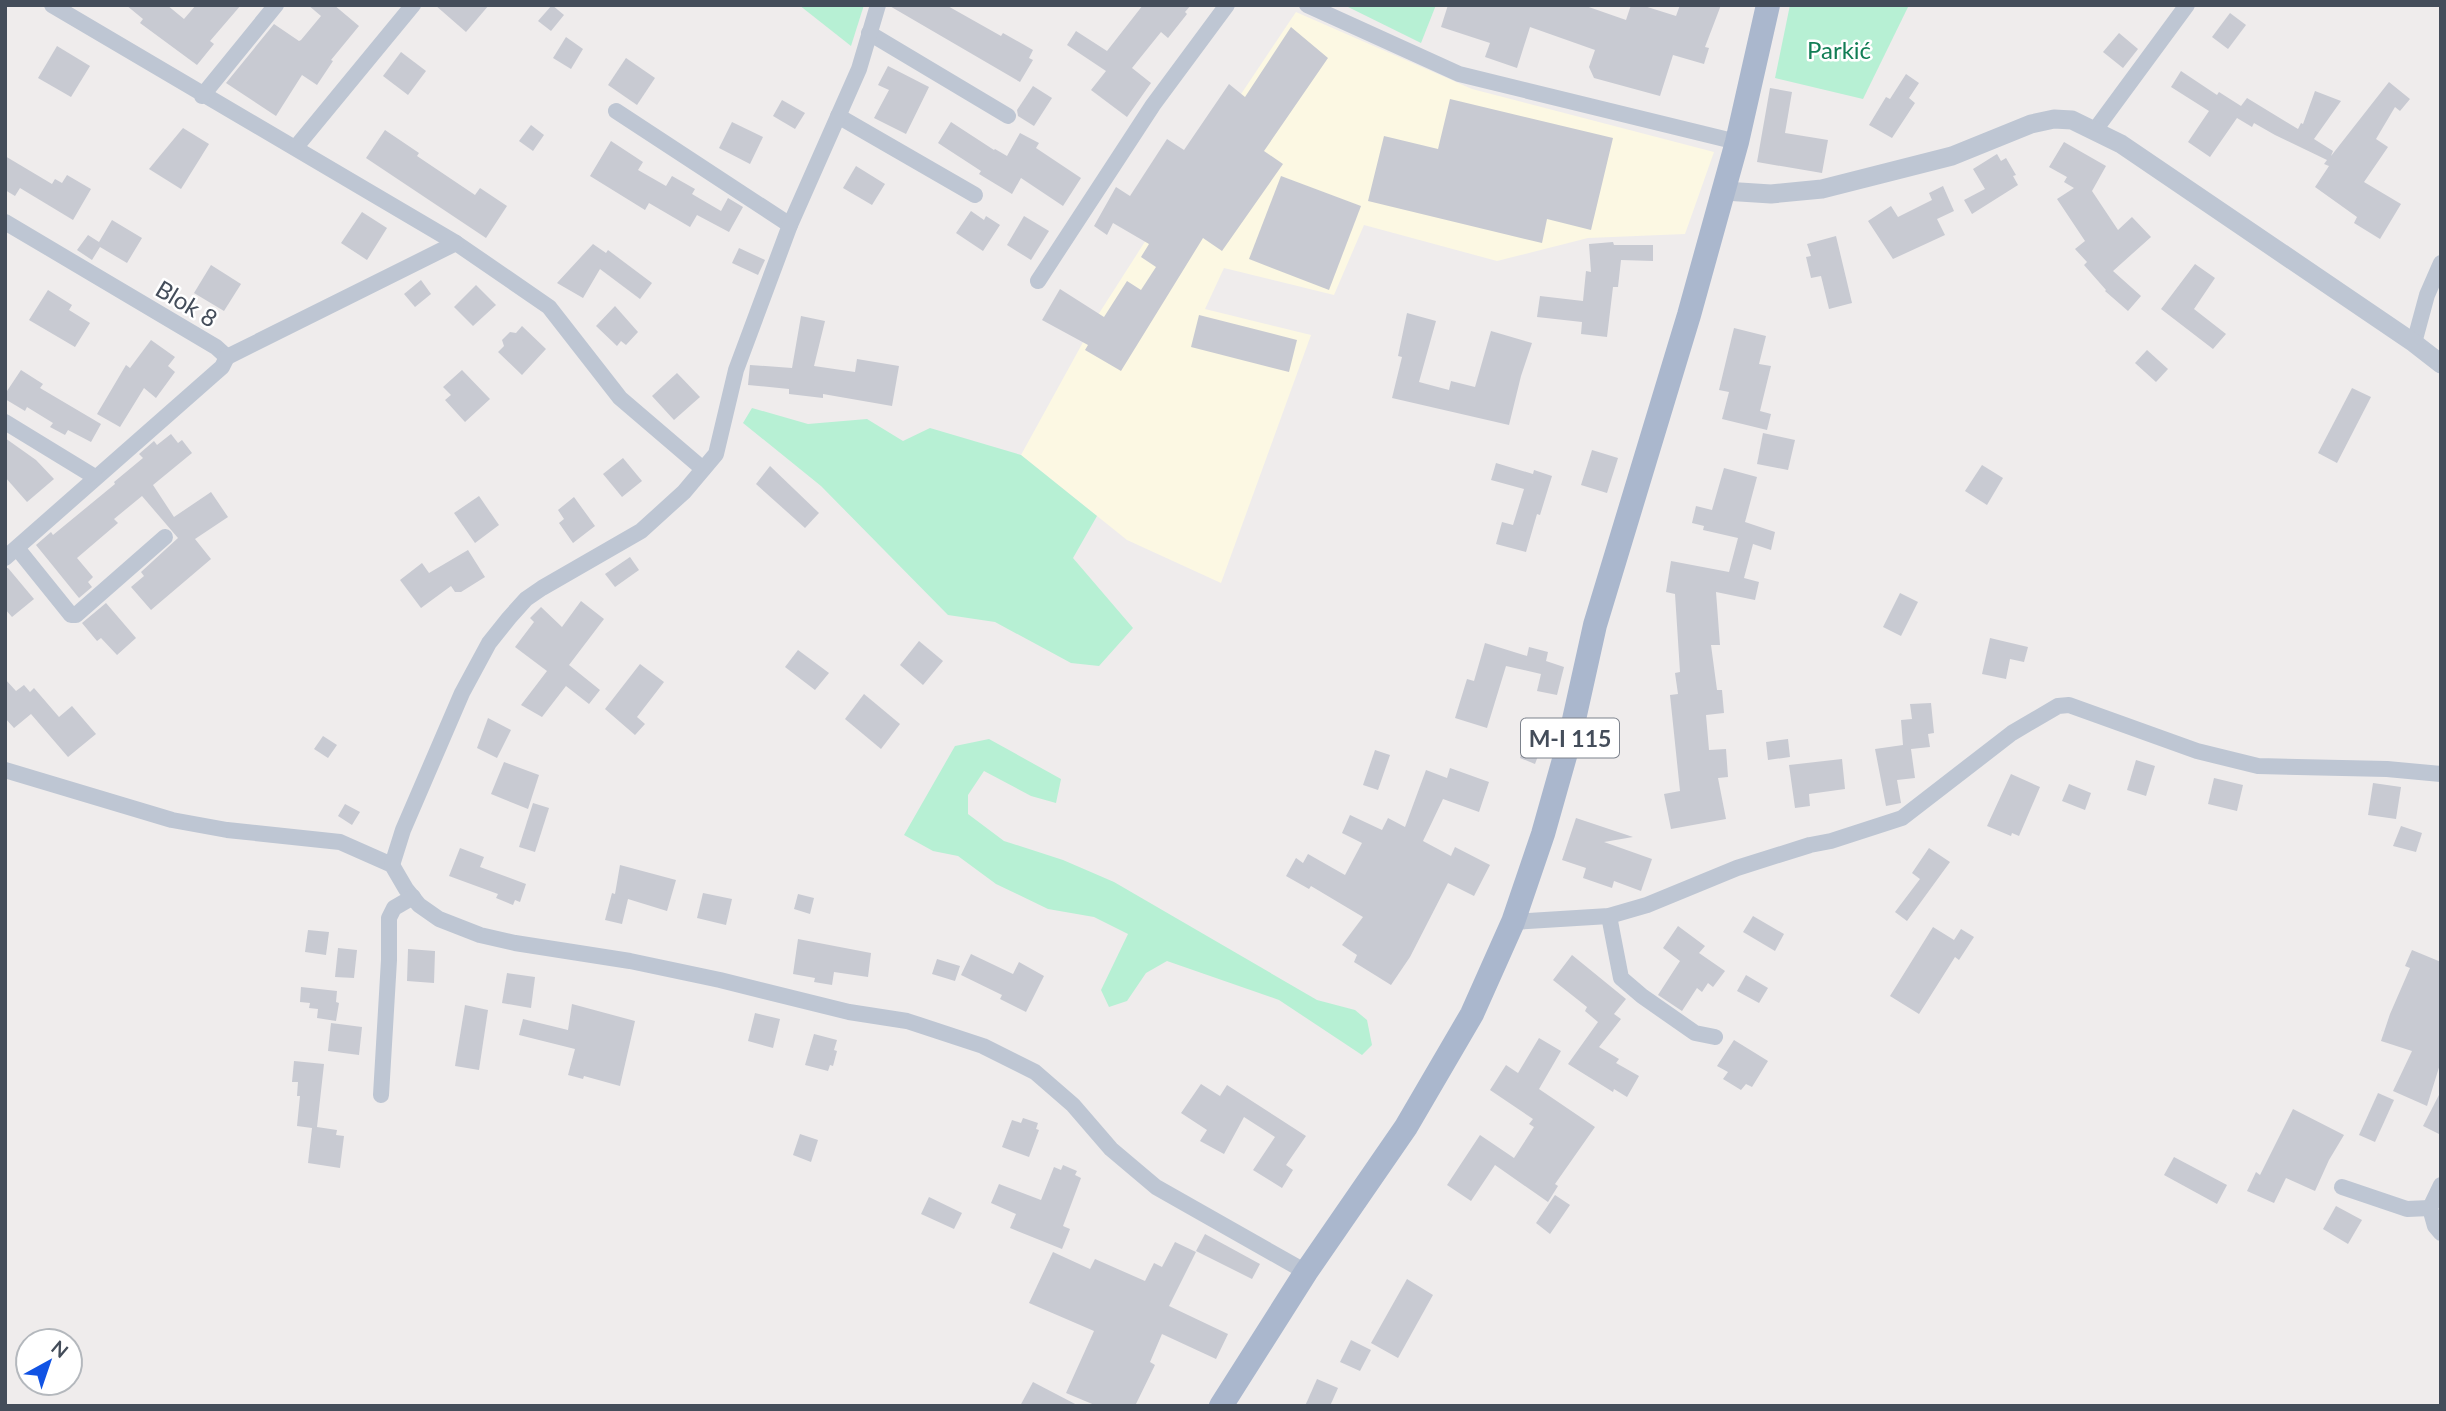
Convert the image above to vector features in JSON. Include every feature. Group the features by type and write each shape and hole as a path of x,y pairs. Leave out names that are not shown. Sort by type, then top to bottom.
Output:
{"main road":[{"name":"M-I 115","path":"1221,1406 1306,1272 1406,1127 1472,1014 1513,922 1543,834 1569,742 1595,625 1724,191 1768,5"}],"street":[{"path":"52,5 202,96 296,147 456,243 549,307 620,398 704,469"},
{"path":"202,96 276,5"},
{"path":"296,147 414,5"},
{"path":"392,865 403,830 462,693 489,643 526,599 642,531 684,492 716,454 736,370 790,225 859,69 878,5"},
{"path":"1038,281 1153,105 1227,5"},
{"path":"1307,5 1459,74 1737,142"},
{"path":"2095,130 2188,5"},
{"path":"869,33 1008,116"},
{"path":"616,111 790,225"},
{"path":"838,116 975,195"},
{"path":"1724,191 1771,194 1822,189 1952,156 2031,124 2054,119 2072,120 2132,151 2441,364"},
{"name":"Blok 8","path":"5,222 216,346 227,357 222,367 11,553"},
{"path":"227,357 456,243"},
{"path":"2414,343 2427,295 2441,263"},
{"path":"5,422 95,477"},
{"path":"11,553 71,615 76,615 165,537"},
{"path":"1513,922 1609,916 1647,905 1737,868 1902,818 2012,733 2058,706 2069,705 2197,751 2258,766 2387,769 2441,774"},
{"path":"5,770 173,820 227,830 340,842 392,865 419,905 439,919 480,935 630,961 849,1012 907,1021 984,1046 1035,1072 1073,1105 1111,1149 1156,1187 1306,1272"},
{"path":"381,1095 389,960 388,918 394,908 413,897"},
{"path":"1609,916 1621,978 1695,1033 1715,1037"},
{"path":"2441,1185 2430,1208 2435,1226 2441,1233"},
{"path":"2342,1187 2407,1209 2430,1208"}],"shaded area":[{"path":"1296,12 1472,89 1714,152 1685,234 1588,238 1497,261 1364,225 1334,295 1224,268 1205,309 1311,335 1221,583 1127,540 1021,455 1098,315"}],"green space":[{"path":"799,5 864,5 851,46"},
{"path":"1344,5 1436,5 1421,43"},
{"name":"Parkić","path":"1790,5 1909,5 1863,99 1775,78"},
{"path":"752,408 808,424 867,419 903,441 930,428 1021,455 1097,516 1073,558 1133,628 1099,666 1071,663 995,622 948,615 821,486 743,423"},
{"path":"989,739 1061,779 1056,803 1031,796 984,771 968,795 968,814 1004,841 1063,860 1114,882 1317,1000 1355,1010 1367,1020 1372,1045 1362,1055 1279,1000 1167,961 1146,973 1127,1001 1109,1007 1101,990 1128,934 1094,917 1048,909 996,884 958,856 933,851 904,835 955,746"}],"building":[{"path":"126,5 167,5 184,19 196,5 241,5 210,41 214,44 197,65 140,23 143,19"},
{"path":"308,5 334,5 359,26 331,60 333,61 317,85 302,75 276,116 226,83 274,24 301,40 321,16"},
{"path":"435,5 489,5 466,32"},
{"path":"552,5 564,15 551,31 538,21"},
{"path":"888,5 946,5 1001,36 1003,33 1033,50 1029,58 1033,60 1020,82"},
{"path":"1143,5 1191,5 1168,38 1161,32 1132,68 1151,83 1127,117 1091,90 1106,71 1067,45 1076,31 1107,51"},
{"path":"1448,5 1583,5 1626,20 1631,5 1641,5 1676,16 1680,5 1721,5 1705,47 1709,48 1704,64 1673,55 1660,96 1594,78 1589,67 1595,50 1530,27 1517,68 1485,57 1490,43 1441,27"},
{"path":"2230,13 2246,25 2228,49 2212,37"},
{"path":"1291,27 1328,58 1264,151 1283,164 1222,251 1203,238 1121,371 1085,350 1088,345 1042,320 1060,289 1104,317 1127,281 1141,290 1156,267 1141,257 1149,244 1113,223 1107,235 1094,226 1116,187 1130,196 1167,139 1184,150 1229,84 1245,97"},
{"path":"2119,33 2138,49 2123,68 2103,52"},
{"path":"566,37 583,49 571,69 553,58"},
{"path":"57,46 90,66 71,97 38,78"},
{"path":"401,52 426,71 408,95 383,76"},
{"path":"626,58 655,78 637,105 608,85"},
{"path":"888,66 929,87 906,134 874,118 889,90 878,85"},
{"path":"2181,71 2217,95 2219,92 2241,106 2247,98 2298,129 2301,123 2303,124 2315,91 2341,101 2314,139 2333,151 2331,156 2389,82 2410,99 2400,111 2395,107 2376,139 2388,147 2364,182 2401,204 2380,239 2354,223 2357,217 2315,187 2329,166 2324,164 2327,160 2254,123 2252,127 2237,118 2210,157 2188,142 2209,111 2171,87"},
{"path":"1906,74 1919,83 1909,98 1915,103 1892,138 1869,125 1886,97 1890,99"},
{"path":"1033,86 1052,98 1034,126 1018,116 1017,110"},
{"path":"1770,88 1792,92 1785,133 1828,140 1822,173 1757,162"},
{"path":"1450,99 1613,138 1591,230 1547,219 1542,243 1368,201 1384,136 1438,149"},
{"path":"782,100 805,113 795,129 773,116"},
{"path":"732,122 763,137 750,164 719,148"},
{"path":"951,122 1007,156 1020,133 1039,143 1036,148 1081,178 1063,206 1021,178 1012,194 979,174 981,171 938,143"},
{"path":"531,125 544,135 533,151 519,141"},
{"path":"183,128 209,144 181,189 149,169"},
{"path":"385,130 419,153 417,156 475,195 480,188 507,206 486,238 366,158"},
{"path":"611,141 643,162 638,170 666,186 672,176 695,189 692,194 721,211 728,198 743,207 729,232 697,215 690,227 649,203 645,210 590,176"},
{"path":"2064,142 2106,166 2092,191 2118,230 2132,217 2151,237 2113,271 2141,296 2128,311 2105,291 2084,265 2087,262 2075,249 2085,241 2057,199 2074,188 2064,182 2067,177 2049,167"},
{"path":"1997,154 2001,161 2006,158 2016,175 2013,176 2018,185 1972,214 1964,200 1985,189 1973,169"},
{"path":"5,156 52,184 55,179 62,183 67,175 91,189 73,220 20,188 15,196 5,190"},
{"path":"856,166 885,184 872,205 843,188"},
{"path":"1281,176 1361,206 1329,290 1249,259"},
{"path":"1943,186 1954,211 1937,219 1945,235 1893,259 1868,221 1891,206 1898,217 1932,200 1929,193"},
{"path":"971,211 984,220 986,216 1000,225 983,251 956,233"},
{"path":"362,212 387,228 367,260 341,243"},
{"path":"1024,216 1049,231 1031,260 1007,245"},
{"path":"112,220 142,238 127,263 100,247 92,260 77,250 88,235 99,242"},
{"path":"1836,236 1852,303 1829,309 1821,276 1811,278 1806,257 1811,256 1807,244"},
{"path":"1613,242 1614,245 1653,245 1653,261 1621,260 1618,287 1613,287 1607,337 1581,334 1582,322 1537,317 1540,296 1583,301 1586,271 1591,272 1589,244"},
{"path":"593,244 606,253 608,250 652,283 640,299 600,269 583,298 557,283"},
{"path":"739,248 765,260 758,275 732,263"},
{"path":"2195,264 2215,278 2194,309 2226,334 2213,349 2161,309"},
{"path":"211,265 241,284 224,311 194,293"},
{"path":"421,280 431,294 415,307 404,294"},
{"path":"476,285 496,305 473,326 454,307"},
{"path":"48,290 72,305 69,310 90,323 75,347 29,320"},
{"path":"615,306 638,332 626,345 621,341 617,346 596,326"},
{"path":"1407,313 1436,321 1419,382 1449,390 1451,381 1475,387 1491,331 1532,343 1509,425 1392,398 1402,357 1398,356"},
{"path":"1199,315 1297,340 1289,372 1191,347"},
{"path":"801,316 825,321 814,366 855,372 857,359 899,366 892,406 823,394 823,398 789,394 789,389 748,385 750,365 792,368"},
{"path":"522,326 546,349 522,375 498,352 504,346 502,340 510,332 516,333"},
{"path":"1734,328 1766,336 1759,364 1771,366 1760,411 1771,414 1767,430 1722,419 1729,392 1719,390"},
{"path":"151,340 175,357 168,366 175,372 156,398 144,388 120,427 97,414 126,365 130,368"},
{"path":"2147,350 2168,369 2156,382 2135,363"},
{"path":"21,370 43,384 40,388 101,424 91,442 68,430 65,435 50,427 53,423 27,407 25,411 5,399 5,394"},
{"path":"462,370 490,399 465,422 445,400 451,395 443,387"},
{"path":"677,373 700,397 674,420 652,396"},
{"path":"2352,388 2371,397 2337,463 2318,453"},
{"path":"1763,433 1795,440 1788,470 1757,464"},
{"path":"171,434 178,443 182,440 192,453 153,485 174,517 211,492 228,517 195,539 211,559 151,610 131,587 144,576 141,572 178,538 142,496 114,519 118,523 77,558 93,577 88,582 92,587 79,598 36,545 51,532 53,535 115,484 114,482 143,458 139,454 154,441 157,445"},
{"path":"5,438 36,460 54,479 27,502 5,477"},
{"path":"1592,450 1618,458 1607,493 1581,485"},
{"path":"623,458 642,481 622,497 603,474"},
{"path":"1496,463 1533,474 1534,470 1552,476 1526,552 1496,544 1502,522 1513,525 1524,489 1491,480"},
{"path":"1982,465 2003,478 1987,505 1965,491"},
{"path":"770,466 819,513 805,528 756,484"},
{"path":"1724,468 1757,477 1745,522 1775,532 1771,550 1753,544 1744,578 1759,582 1755,600 1716,592 1720,645 1711,645 1717,690 1722,690 1724,713 1706,715 1709,750 1726,749 1728,777 1718,778 1726,819 1671,829 1664,794 1680,791 1670,695 1678,694 1675,673 1680,672 1675,594 1666,592 1671,561 1729,572 1738,538 1703,530 1704,526 1692,523 1696,506 1712,510"},
{"path":"479,496 499,525 475,543 454,513"},
{"path":"574,497 595,526 573,543 559,523 564,519 558,510"},
{"path":"468,550 485,577 461,592 455,592 451,586 421,608 400,580 422,563 429,573"},
{"path":"630,557 639,570 615,587 605,574"},
{"path":"5,568 8,568 34,599 12,617 5,609"},
{"path":"1900,593 1918,602 1901,636 1883,627"},
{"path":"581,601 604,619 569,665 600,690 589,704 566,686 542,717 521,705 547,671 515,647 534,622 530,618 541,607 562,627"},
{"path":"106,603 136,638 117,655 101,638 97,641 82,623"},
{"path":"1990,638 2028,647 2024,662 2010,659 2006,679 1982,674"},
{"path":"919,641 943,661 923,685 900,665"},
{"path":"1485,643 1527,656 1529,647 1548,652 1546,661 1564,667 1557,695 1537,691 1541,674 1506,666 1487,728 1455,718 1467,679 1474,681"},
{"path":"798,650 829,673 815,690 785,667"},
{"path":"640,664 664,682 637,717 645,724 635,735 605,709"},
{"path":"5,679 16,691 24,685 30,692 34,688 59,717 72,706 96,734 68,757 31,714 14,728 5,718"},
{"path":"864,694 900,724 881,749 845,719"},
{"path":"1931,703 1934,733 1928,734 1930,747 1911,749 1915,778 1897,780 1901,803 1886,806 1875,749 1903,745 1901,720 1912,719 1910,704"},
{"path":"488,718 511,730 497,758 477,748"},
{"path":"323,736 337,745 328,758 314,749"},
{"path":"1788,739 1790,757 1768,760 1766,742"},
{"path":"1525,742 1541,748 1535,764 1520,758"},
{"path":"1375,750 1390,755 1378,790 1363,785"},
{"path":"1842,759 1845,789 1809,794 1810,806 1795,808 1789,765"},
{"path":"2136,760 2155,766 2146,796 2127,790"},
{"path":"504,762 539,775 528,809 491,794"},
{"path":"1450,768 1489,782 1479,812 1443,799 1423,841 1451,856 1455,847 1490,865 1474,896 1448,883 1410,957 1391,985 1354,962 1357,955 1342,945 1363,917 1311,886 1309,889 1286,876 1296,858 1303,863 1308,854 1345,875 1362,843 1342,833 1350,815 1382,830 1388,818 1405,827 1426,770 1447,778"},
{"path":"2011,774 2040,787 2019,836 2012,833 2011,836 1987,826"},
{"path":"2214,778 2243,785 2237,811 2208,804"},
{"path":"2373,783 2401,787 2396,819 2368,815"},
{"path":"2069,784 2091,793 2085,810 2062,801"},
{"path":"533,803 549,808 535,852 519,847"},
{"path":"345,804 360,812 352,825 338,816"},
{"path":"1576,818 1633,837 1604,842 1652,859 1641,891 1614,881 1612,888 1583,878 1586,868 1562,860"},
{"path":"2401,826 2422,833 2416,852 2393,846"},
{"path":"460,848 484,857 480,867 526,884 520,902 515,900 513,905 496,898 498,894 449,876"},
{"path":"1929,848 1950,862 1907,921 1895,912 1920,879 1912,873"},
{"path":"620,865 676,880 667,911 628,899 622,924 605,920 612,893 615,894"},
{"path":"703,893 732,899 726,925 697,918"},
{"path":"798,894 814,898 810,914 794,909"},
{"path":"1753,916 1784,934 1775,951 1743,932"},
{"path":"1678,926 1705,946 1699,953 1725,971 1713,987 1708,983 1702,992 1697,988 1682,1011 1658,995 1680,961 1663,948"},
{"path":"1933,927 1954,940 1961,929 1974,937 1959,960 1955,957 1919,1014 1890,996"},
{"path":"308,930 329,932 326,955 305,952"},
{"path":"798,939 871,953 868,977 834,972 832,985 814,982 815,978 793,974"},
{"path":"338,948 357,950 354,978 335,977"},
{"path":"408,949 435,951 434,983 407,981"},
{"path":"2412,950 2441,962 2441,1061 2427,1106 2393,1091 2412,1051 2381,1041 2410,968 2405,966"},
{"path":"971,954 1013,974 1019,962 1044,976 1026,1012 1000,999 1002,995 961,975"},
{"path":"1572,955 1626,999 1614,1014 1621,1019 1599,1047 1619,1059 1616,1063 1639,1076 1627,1097 1614,1089 1613,1092 1568,1064 1598,1022 1585,1011 1587,1007 1553,980"},
{"path":"937,959 960,966 955,981 932,974"},
{"path":"507,973 535,977 531,1008 502,1003"},
{"path":"1746,975 1768,988 1759,1003 1737,991"},
{"path":"301,987 337,991 336,1002 339,1003 336,1021 317,1018 318,1009 309,1008 310,1003 300,1002"},
{"path":"572,1004 635,1021 620,1086 584,1076 583,1079 568,1075 575,1049 519,1035 523,1019 568,1030"},
{"path":"465,1005 488,1010 479,1070 455,1066"},
{"path":"755,1013 780,1019 773,1048 748,1041"},
{"path":"331,1023 362,1027 359,1055 328,1051"},
{"path":"814,1034 837,1040 833,1066 830,1065 828,1071 805,1065"},
{"path":"1539,1038 1561,1051 1539,1089 1595,1127 1555,1184 1558,1186 1548,1202 1495,1165 1471,1201 1447,1185 1480,1135 1514,1158 1534,1127 1529,1124 1533,1119 1490,1090 1506,1065 1518,1073"},
{"path":"1734,1040 1768,1061 1752,1087 1746,1084 1741,1090 1723,1079 1728,1072 1717,1066"},
{"path":"294,1061 324,1064 317,1127 337,1130 336,1135 344,1136 340,1168 308,1163 312,1128 297,1126 300,1096 297,1096 298,1082 292,1082"},
{"path":"1201,1084 1220,1096 1227,1085 1306,1136 1286,1165 1293,1170 1282,1188 1253,1170 1275,1137 1244,1117 1224,1154 1200,1141 1207,1130 1181,1113"},
{"path":"2441,1091 2441,1135 2423,1126"},
{"path":"2378,1093 2394,1100 2375,1142 2359,1135"},
{"path":"2293,1109 2344,1135 2315,1191 2286,1178 2274,1203 2247,1191 2256,1172 2260,1175"},
{"path":"1023,1118 1038,1123 1036,1129 1039,1130 1029,1157 1002,1147 1012,1120 1021,1123"},
{"path":"800,1134 818,1140 811,1162 793,1155"},
{"path":"2174,1157 2227,1185 2217,1204 2164,1175"},
{"path":"1063,1165 1077,1171 1075,1175 1081,1178 1063,1226 1070,1229 1062,1249 1010,1228 1016,1214 991,1203 999,1184 1041,1200 1054,1167 1061,1170"},
{"path":"1555,1195 1570,1205 1550,1234 1536,1223"},
{"path":"929,1197 962,1213 954,1229 921,1214"},
{"path":"2336,1206 2362,1220 2348,1244 2323,1229"},
{"path":"1205,1234 1260,1264 1252,1279 1196,1251"},
{"path":"1175,1242 1196,1252 1169,1306 1228,1334 1216,1359 1162,1334 1150,1362 1155,1365 1135,1406 1097,1406 1066,1393 1094,1331 1029,1303 1053,1252 1090,1269 1095,1259 1145,1281 1154,1263 1162,1267"},
{"path":"1407,1279 1433,1295 1398,1358 1371,1343"},
{"path":"1351,1340 1371,1350 1360,1371 1340,1362"},
{"path":"1317,1379 1338,1388 1330,1406 1305,1406"},
{"path":"1033,1382 1079,1406 1020,1406"}]}
